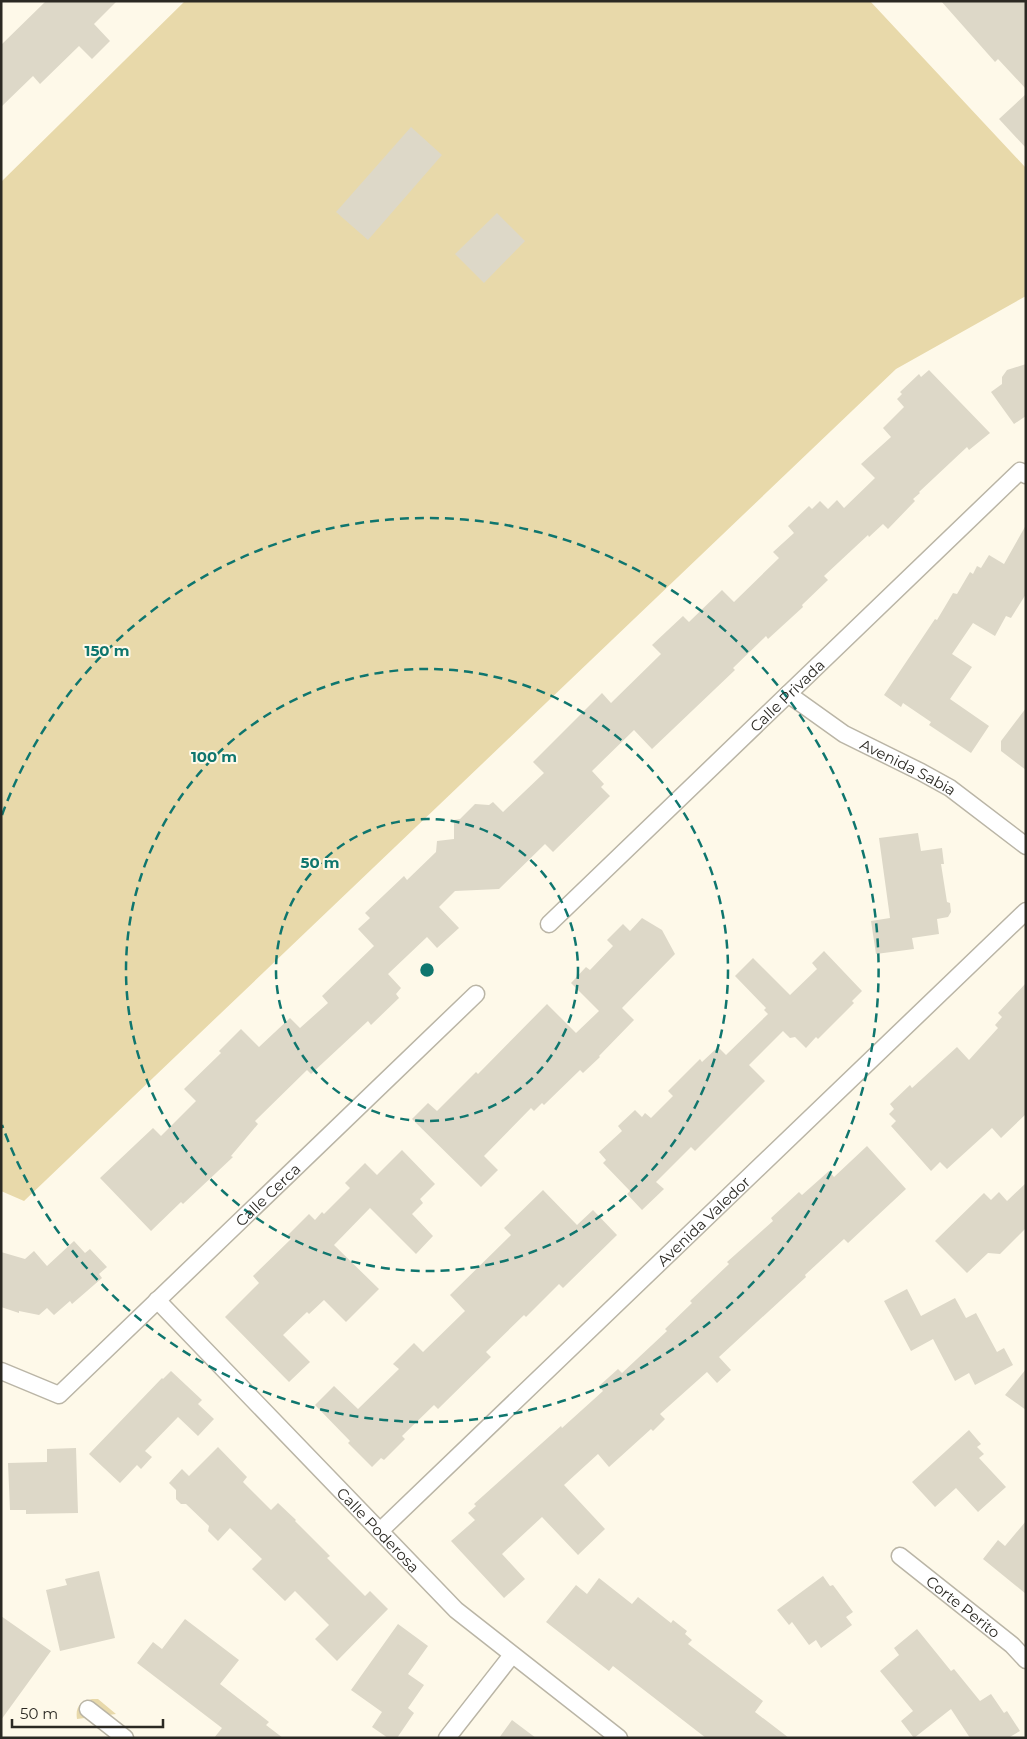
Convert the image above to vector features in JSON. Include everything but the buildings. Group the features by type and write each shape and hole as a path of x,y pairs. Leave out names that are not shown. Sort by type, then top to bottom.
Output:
{"street":[{"name":"Calle Privada","path":"549,924 1020,471 1026,475"},
{"name":"Avenida Sabia","path":"788,694 844,734 950,788 1026,846"},
{"name":"Avenida Valedor","path":"380,1532 1026,911"},
{"name":"Calle Cerca","path":"1,1371 59,1395 476,994"},
{"name":"Calle Poderosa","path":"157,1300 456,1610 619,1738"},
{"name":"Corte Perito","path":"900,1556 1012,1645 1026,1660"},
{"path":"447,1738 512,1655"},
{"path":"88,1710 125,1738"}],"shaded area":[{"path":"185,1 870,1 1026,168 1026,296 896,369 24,1201 1,1191 1,182"},
{"path":"92,1699 98,1699 116,1714 77,1719 77,1711 80,1705"}]}
